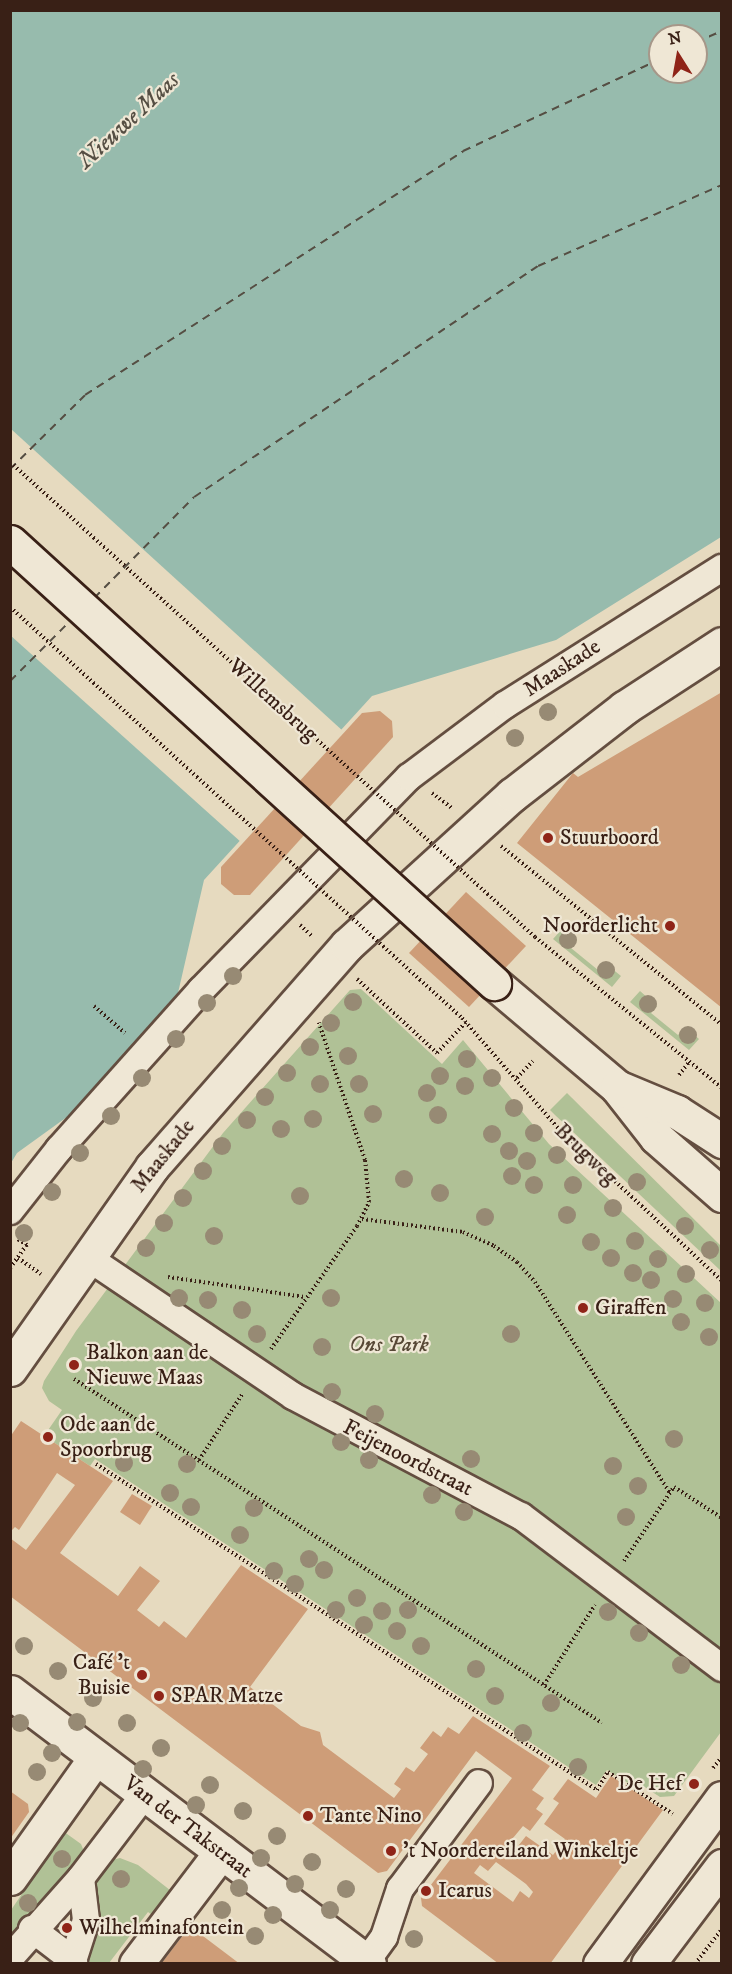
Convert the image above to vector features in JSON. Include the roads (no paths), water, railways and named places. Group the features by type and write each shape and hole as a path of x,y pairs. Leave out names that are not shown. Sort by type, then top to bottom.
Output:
{"street":[{"path":"10,542 494,982 617,1087 656,1137 722,1195"},
{"name":"Maaskade","path":"10,1211 59,1149 280,906 409,777 506,705 722,568"},
{"name":"Maaskade","path":"10,1369 152,1167 335,958 476,825 617,714 722,644"},
{"path":"617,1087 677,1112 722,1141"},
{"name":"Feijenoordstraat","path":"87,1257 319,1412 521,1516 722,1668"},
{"name":"Van der Takstraat","path":"10,1692 368,1963 384,1937 400,1889 479,1783"},
{"path":"10,1878 96,1757"},
{"path":"10,1958 33,1929 81,1878 145,1794"},
{"path":"600,1964 722,1798"},
{"path":"136,1964 221,1852"},
{"path":"648,1964 722,1866"},
{"path":"33,1929 73,1962 86,1920 81,1878"}],"water":[{"name":"Nieuwe Maas","path":"11,11 721,11 721,537 556,640 372,696 204,880 178,993 78,1109 17,1153 11,1163"}],"place":[{"name":"Stuurboord","path":"548,838"},
{"name":"Noorderlicht","path":"670,926"},
{"name":"Giraffen","path":"583,1308"},
{"name":"Balkon aan de Nieuwe Maas","path":"74,1365"},
{"name":"Ode aan de Spoorbrug","path":"48,1437"},
{"name":"Café 't Buisie","path":"142,1675"},
{"name":"SPAR Matze","path":"159,1696"},
{"name":"De Hef","path":"694,1784"},
{"name":"Tante Nino","path":"308,1816"},
{"name":"'t Noordereiland Winkeltje","path":"391,1851"},
{"name":"Icarus","path":"426,1891"},
{"name":"Wilhelminafontein","path":"67,1928"}],"park label":[{"name":"Ons Park","path":"389,1345"}]}
